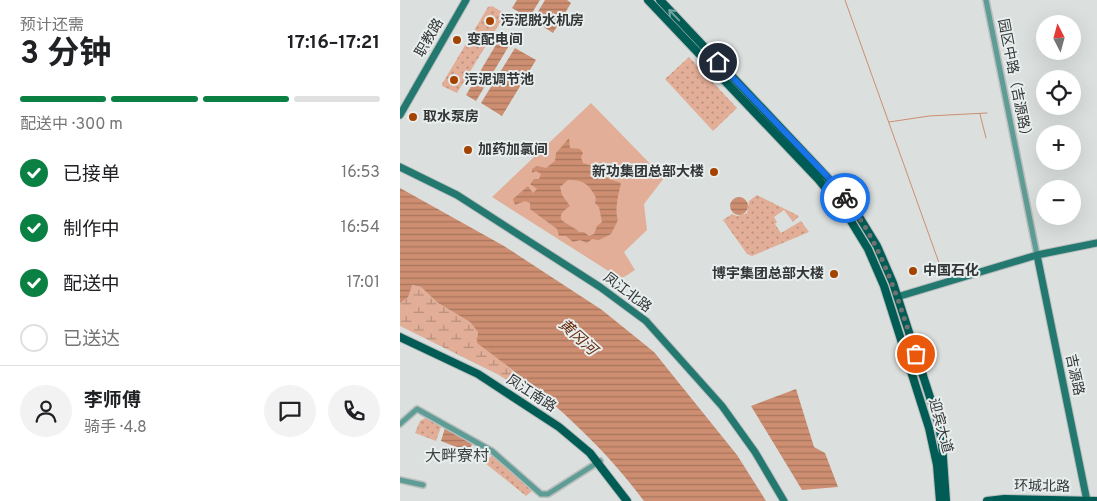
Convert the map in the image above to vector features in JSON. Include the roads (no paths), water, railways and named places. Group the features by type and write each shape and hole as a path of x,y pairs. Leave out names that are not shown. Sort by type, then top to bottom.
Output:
{"main road":[{"name":"迎宾大道","path":"648,0 684,32 827,176 862,222 884,264 897,296 939,425 946,501"},
{"name":"迎宾大道","path":"660,0 684,32 821,182 854,227 876,268 930,428 940,501"},
{"path":"821,182 827,176"},
{"path":"854,227 862,222"},
{"path":"876,268 884,264"},
{"path":"894,317 903,314"},
{"name":"凤江南路","path":"400,337 478,374 559,427 590,453 628,501"},
{"path":"934,501 939,483"},
{"name":"环城北路","path":"987,501 1004,499 1097,501"}],"street":[{"name":"职教路","path":"400,115 465,0"},
{"name":"园区中路（吉源路）","path":"986,0 1037,255"},
{"name":"凤江北路","path":"400,167 457,195 600,287 646,321 722,406 755,452 784,501"},
{"path":"830,213 841,205"},
{"path":"897,296 1037,255 1097,243"},
{"name":"吉源路","path":"1037,255 1087,500"},
{"path":"400,424 417,409 492,451 541,494 548,494 600,460"},
{"path":"400,480 423,484"}],"water":[{"path":"517,0 540,0 529,18 512,8"},
{"path":"545,0 567,0 571,3 553,33 533,20"},
{"path":"500,38 510,44 476,101 466,95"},
{"path":"515,48 536,60 502,116 481,103"},
{"path":"569,138 570,148 580,149 583,153 581,157 583,163 596,167 595,173 600,170 606,178 621,183 617,206 618,220 611,234 599,240 592,239 587,243 580,240 573,242 566,236 559,236 557,229 530,209 530,203 525,201 515,205 513,199 528,186 533,193 537,189 530,184 534,179 539,179 541,174 536,171 532,173 532,169 537,166 546,168 555,161 556,153","holes":["568,180 582,182 588,186 596,198 595,203 599,207 602,222 597,226 594,234 589,236 584,232 579,232 561,218 561,215 570,206 562,195 560,187"]},
{"name":"黄冈河","path":"400,188 504,246 602,310 654,352 737,455 766,501 644,501 588,436 544,396 477,343 478,332 470,322 438,303 421,287 412,285 408,297 400,303"},
{"path":"735,197 743,197 748,202 746,213 735,215 730,210 730,202"},
{"path":"796,389 814,447 825,453 838,487 802,490 751,406"},
{"path":"445,428 472,444 469,452 441,441"}],"waterway":[{"path":"845,0 943,274"},
{"path":"889,122 929,116 987,113"},
{"path":"980,114 986,138"}],"place":[{"name":"污泥脱水机房","path":"490,21"},
{"name":"变配电间","path":"457,40"},
{"name":"污泥调节池","path":"454,80"},
{"name":"取水泵房","path":"413,117"},
{"name":"加药加氯间","path":"468,150"},
{"name":"新功集团总部大楼","path":"714,172"},
{"name":"中国石化","path":"913,271"},
{"name":"博宇集团总部大楼","path":"834,274"}],"district":[{"name":"大畔寮村","path":"457,457"}]}
